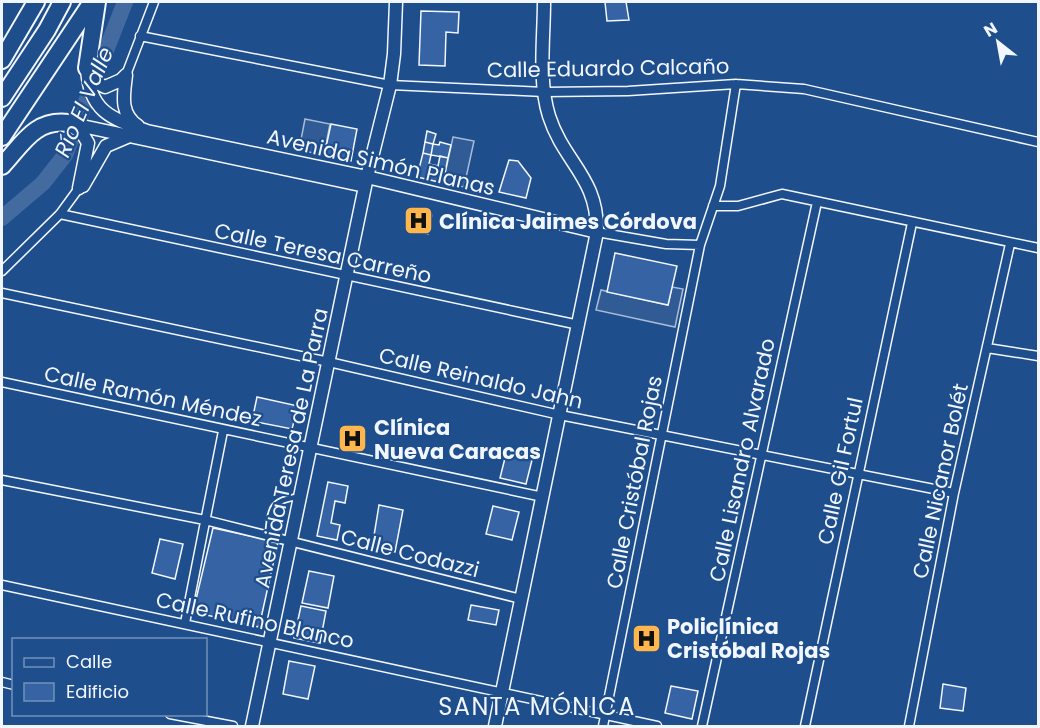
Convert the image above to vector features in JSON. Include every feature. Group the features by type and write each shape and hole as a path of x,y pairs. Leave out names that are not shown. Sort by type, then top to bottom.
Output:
{"highway":[{"path":"2,60 36,2"},
{"path":"2,98 47,30 62,2"},
{"path":"2,137 92,2"},
{"path":"87,68 97,2"},
{"path":"2,166 36,128 57,122 68,123"}],"street":[{"path":"147,131 127,116 123,106 126,75 154,2"},
{"name":"Avenida Teresa de La Parra","path":"252,726 366,181 390,85 396,2"},
{"path":"495,726 597,232 593,194 554,130 544,92 544,2"},
{"name":"Calle Eduardo Calcaño","path":"140,36 390,85 544,92 736,84 804,89 1038,142"},
{"path":"87,68 97,82 105,87 121,80 126,75"},
{"name":"Avenida Simón Planas","path":"87,68 90,91 102,111 116,120 147,131 597,232 666,244 700,245"},
{"name":"Calle Cristóbal Rojas","path":"603,726 700,245 720,186 736,84"},
{"path":"68,123 82,133 88,143 79,189"},
{"name":"Avenida Simón Planas","path":"68,123 366,181"},
{"path":"2,271 60,214 86,183 106,146 128,136"},
{"path":"713,206 738,206 782,194 1010,244 1038,248"},
{"name":"Calle Lisandro Alvarado","path":"702,726 817,202"},
{"name":"Calle Teresa Carreño","path":"60,214 579,325"},
{"name":"Calle Gil Fortul","path":"805,726 912,223"},
{"name":"Calle Nicanor Bolét","path":"909,726 954,493 1010,244"},
{"name":"Calle Reinaldo Jahn","path":"2,293 329,362 560,415 662,433 954,493"},
{"path":"987,348 1038,356"},
{"name":"Calle Ramón Méndez","path":"2,382 223,431 311,446 543,497"},
{"path":"185,623 223,431"},
{"path":"2,480 205,520"},
{"name":"Calle Codazzi","path":"205,520 521,599"},
{"name":"Calle Rufino Blanco","path":"2,585 657,726"},
{"path":"181,716 233,726"}],"lane":[{"path":"268,536 275,505 282,499 301,497"}],"shaded area":[{"path":"305,119 330,124 324,155 299,150"},
{"path":"453,137 474,141 464,187 443,183"},
{"path":"672,287 683,289 675,327 596,310 601,290 668,305"}],"building":[{"path":"605,2 626,2 629,20 607,21"},
{"path":"421,11 459,12 458,33 446,32 445,66 419,65"},
{"path":"331,124 357,129 351,161 324,156"},
{"path":"427,131 436,134 433,144 425,142"},
{"path":"425,142 433,144 431,155 423,153"},
{"path":"440,142 451,145 448,158 431,155 433,144 439,145"},
{"path":"423,153 431,155 429,164 438,166 440,156 448,158 443,183 417,177"},
{"path":"509,160 518,161 531,178 526,198 499,192"},
{"path":"410,211 432,215 428,234 406,230"},
{"path":"615,253 677,266 668,305 607,292"},
{"path":"257,397 298,406 292,429 252,421"},
{"path":"507,450 533,456 526,484 500,478"},
{"path":"328,482 348,486 345,503 335,501 331,523 340,525 337,540 317,536"},
{"path":"379,505 403,510 395,552 372,548"},
{"path":"493,506 519,512 512,540 486,534"},
{"path":"213,528 278,542 259,627 193,612"},
{"path":"160,539 183,544 175,579 152,573"},
{"path":"309,571 334,576 328,608 302,603"},
{"path":"471,605 499,610 496,625 468,620"},
{"path":"301,606 326,611 320,643 294,638"},
{"path":"289,661 315,666 308,699 283,694"},
{"path":"943,684 966,688 963,711 940,708"},
{"path":"671,686 698,691 692,719 665,713"}],"waterway":[{"name":"Río El Valle","path":"2,218 43,183 65,155 125,2"}],"place":[{"name":"Clínica Jaimes Córdova","path":"418,221"},
{"name":"Clínica Nueva Caracas","path":"353,439"},
{"name":"Policlínica Cristóbal Rojas","path":"646,638"}],"district":[{"name":"SANTA MÓNICA","path":"537,706"}]}
